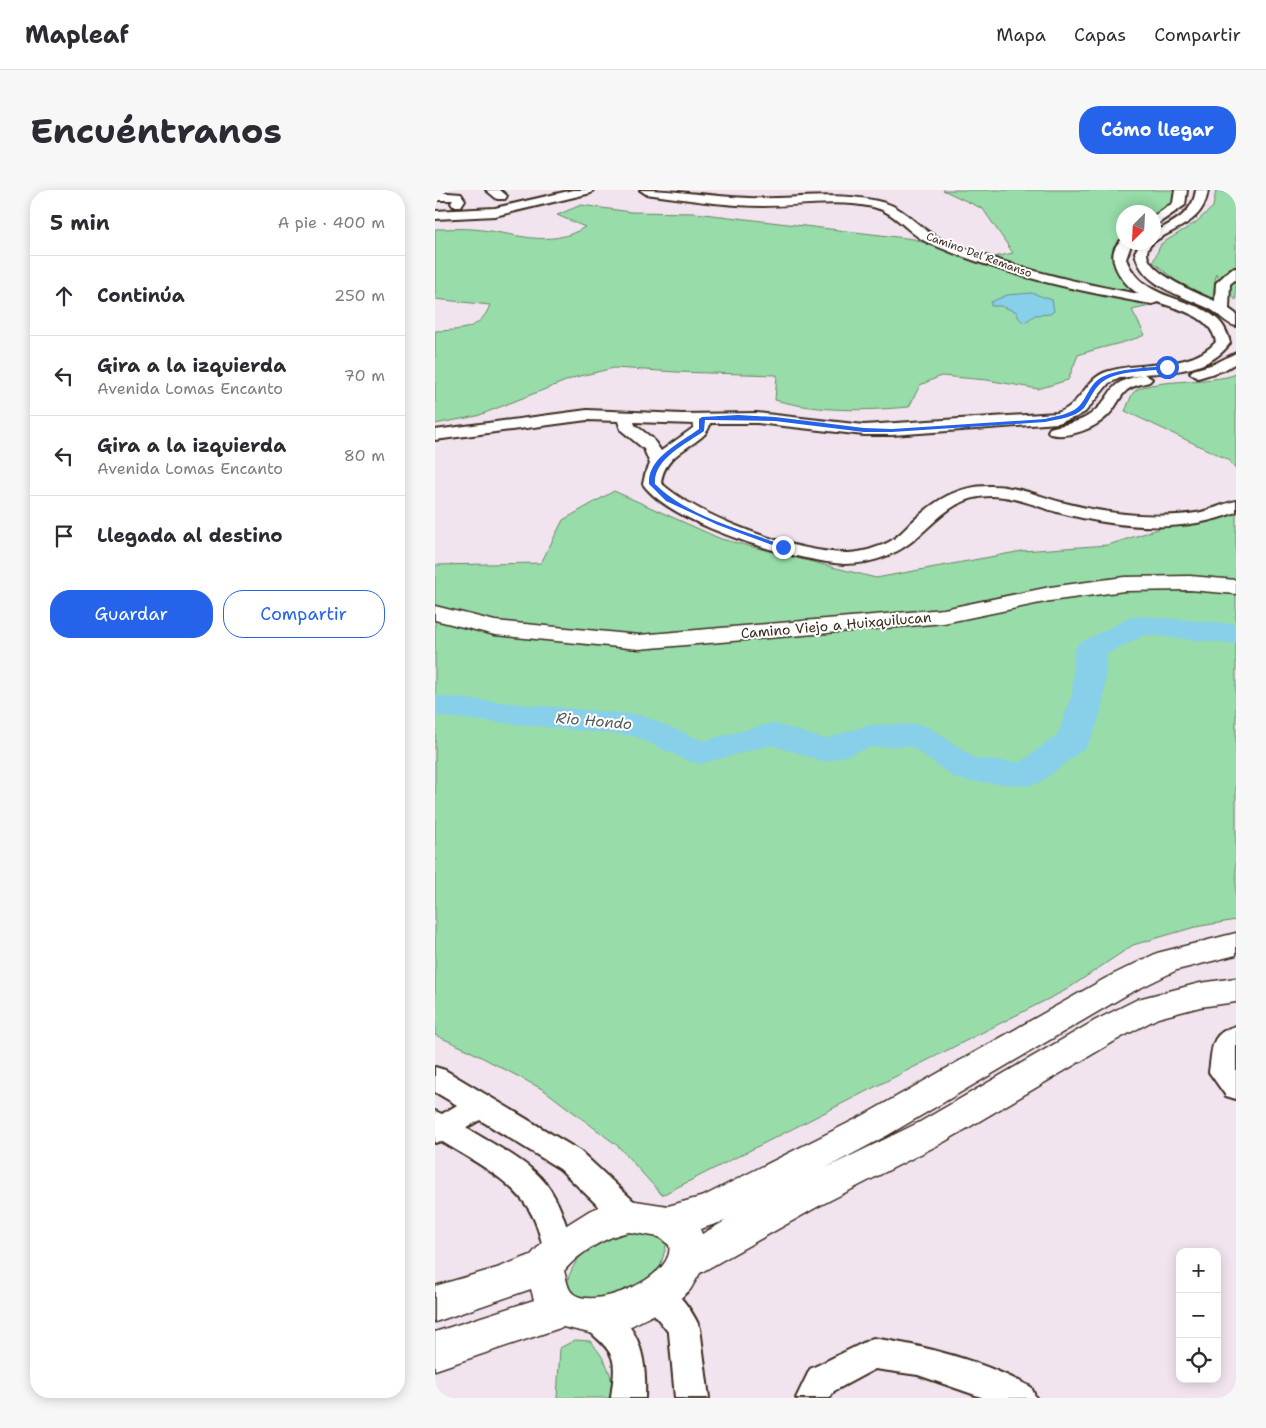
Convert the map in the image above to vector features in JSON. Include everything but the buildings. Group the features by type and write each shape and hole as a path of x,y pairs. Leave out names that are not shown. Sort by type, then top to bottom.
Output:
{"main road":[{"name":"Camino Viejo a Huixquilucan","path":"435,613 495,628 639,642 944,616 1050,594 1124,584 1190,583 1236,587"},
{"path":"435,1304 498,1285 552,1259 602,1222 629,1216 667,1222 712,1210 876,1125 1117,986 1168,961 1236,944"},
{"path":"687,1261 804,1196 932,1132 1108,1029 1149,1008 1200,995 1236,990"},
{"path":"435,1351 579,1313 629,1309 657,1294 677,1278 687,1261 689,1248 684,1235 667,1222"},
{"path":"552,1259 553,1298 579,1313"}],"street":[{"path":"435,215 495,212 523,207 587,190"},
{"name":"Camino Del Remanso","path":"646,190 734,201 845,200 873,203 899,213 924,236 1004,265 1079,287 1177,304 1200,301"},
{"path":"1161,217 1179,204 1181,190"},
{"path":"1161,233 1194,213 1202,201 1202,190"},
{"path":"440,194 457,197 459,200 457,203"},
{"path":"435,207 483,196"},
{"path":"435,435 587,415 676,431 738,417 775,419 864,430 1033,422 1058,418 1081,408 1093,387 1103,378 1130,372 1184,365 1214,353 1223,343 1222,331 1210,319 1149,294 1135,285 1119,260 1121,250"},
{"path":"1142,250 1140,256 1145,267 1162,280 1222,311 1236,322"},
{"path":"1222,311 1223,283 1236,272"},
{"path":"1236,357 1225,364 1205,371 1125,383 1119,387 1105,409 1097,417 1085,424 1065,430 1039,434 898,443 865,443 702,424 657,462 651,474 652,484 668,500 720,524 801,553 843,559 874,554 898,544 948,500 968,492 1008,493 1084,514 1178,521 1221,514 1236,506"},
{"path":"435,446 605,427 626,421"},
{"path":"626,421 649,444 657,462"},
{"path":"1231,1038 1223,1072 1236,1088"},
{"path":"435,1078 570,1160 629,1216"},
{"path":"437,1127 481,1106"},
{"path":"437,1127 489,1156 530,1186 548,1215 552,1259"},
{"path":"657,1294 684,1328 692,1398"},
{"path":"579,1313 621,1338 631,1364 627,1398"},
{"path":"813,1398 822,1380 873,1353 918,1360 998,1387 1019,1398"}],"green space":[{"path":"943,190 1180,190 1179,202 1161,216 1161,205 1116,205 1116,248 1113,263 1122,275 1154,305 1132,310 1145,335 1078,355 1068,380 1038,389 987,380 941,376 920,385 909,407 842,410 808,407 775,400 777,375 614,368 576,377 477,416 435,424 435,331 460,329 475,324 486,314 490,305 435,299 435,229 473,229 544,239 558,237 571,234 585,227 557,215 581,205 631,212 695,213 914,239 976,261 1013,253 983,209"},
{"path":"1216,190 1236,195 1236,300 1223,290 1216,273 1213,299 1176,281 1153,262 1158,250 1161,250 1161,244 1195,223 1213,207"},
{"path":"1236,374 1236,470 1229,460 1125,411 1133,393 1139,388 1164,383 1226,377"},
{"path":"614,491 721,539 876,578 1022,551 1108,545 1227,507 1236,499 1236,920 1195,927 1133,945 1066,990 662,1195 618,1146 544,1090 435,1035 435,565 541,563 563,520"},
{"path":"626,1231 660,1234 667,1243 660,1267 644,1281 604,1300 572,1299 565,1289 579,1258 594,1245"},
{"path":"575,1340 590,1341 600,1354 608,1368 612,1382 611,1398 557,1398 560,1348"}],"water":[{"path":"1032,293 1052,300 1054,311 1050,314 1035,315 1024,323 1018,317 1017,312 1001,306 991,306 991,302 1007,295"}],"waterway":[{"name":"Rio Hondo","path":"435,706 641,726 700,753 772,734 826,751 868,736 917,735 968,770 1028,774 1074,739 1089,694 1090,650 1140,625 1236,634"}],"route":[{"path":"783,547 720,524 668,500 652,484 651,474 657,462 701,430 702,419 738,417 775,419 864,430 960,427 1045,420 1067,415 1081,408 1093,387 1103,378 1167,367"}]}
